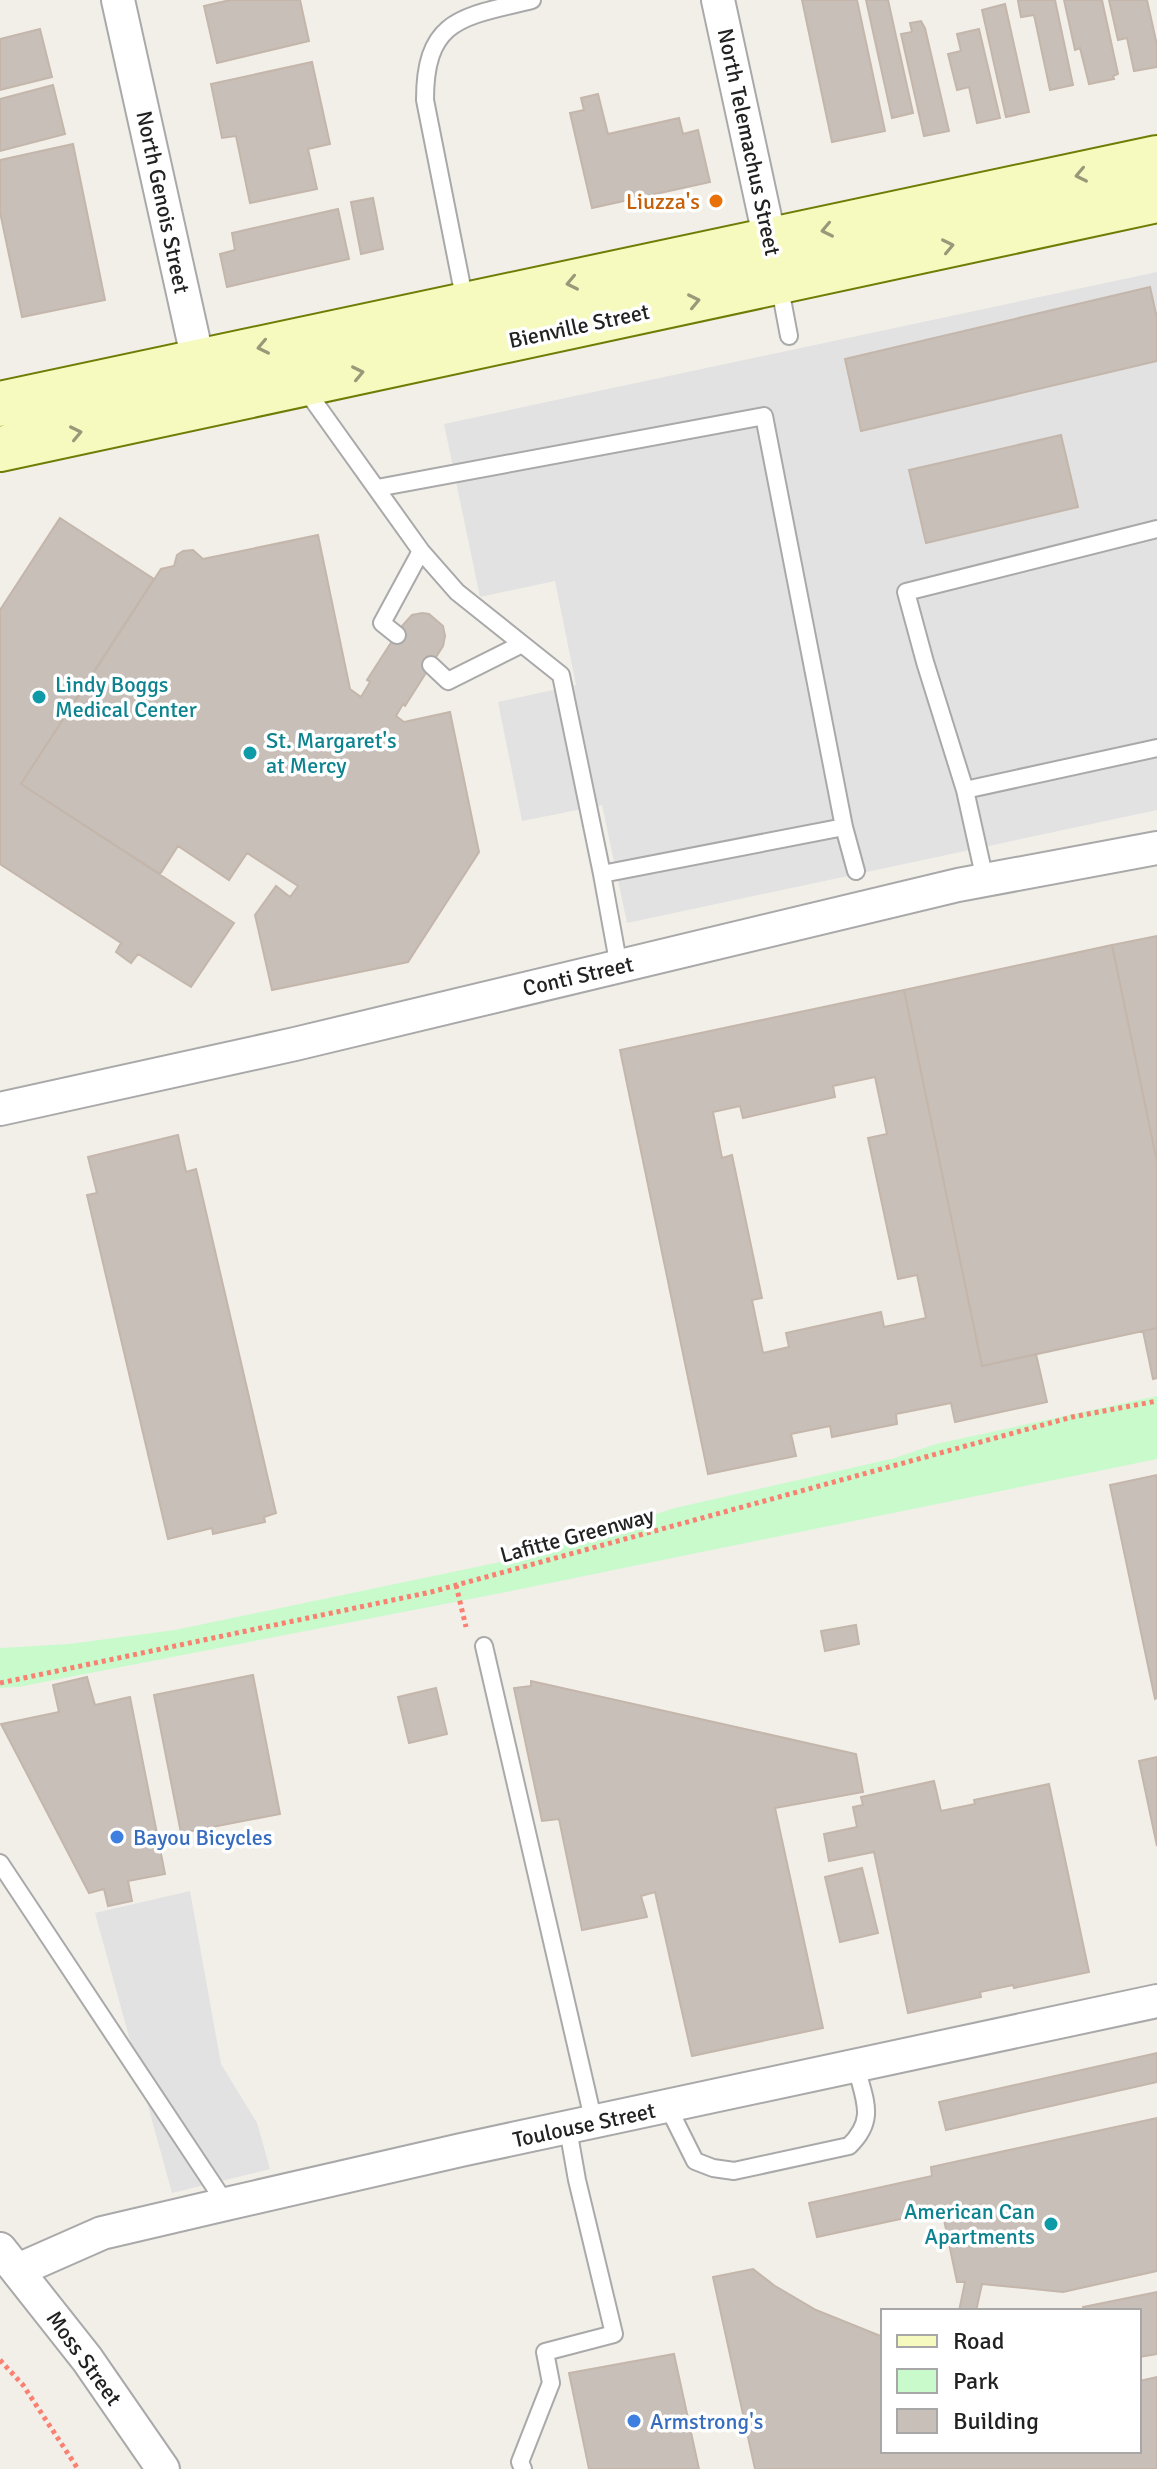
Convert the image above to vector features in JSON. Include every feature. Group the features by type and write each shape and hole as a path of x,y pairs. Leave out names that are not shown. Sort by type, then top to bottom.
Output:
{"street":[{"name":"North Genois Street","path":"118,0 208,405"},
{"name":"North Telemachus Street","path":"718,0 775,263"},
{"name":"Bienville Street","path":"0,449 302,385 775,263 1157,158"},
{"name":"Bienville Street","path":"0,404 466,305 775,263 1157,200"},
{"name":"Conti Street","path":"0,1109 295,1044 985,880 1157,848"},
{"name":"Toulouse Street","path":"9,2260 102,2233 461,2150 1157,2001"},
{"name":"Moss Street","path":"9,2260 87,2359 163,2469"}],"lane":[{"path":"466,305 425,100 425,72 436,41 454,22 532,0"},
{"path":"775,263 789,336"},
{"path":"302,385 421,551 457,592 561,675 619,967"},
{"path":"377,488 764,416 844,827 856,871"},
{"path":"985,880 965,790 906,592 1157,529"},
{"path":"397,635 382,623 421,551"},
{"path":"431,665 448,681 520,645"},
{"path":"965,790 1157,748"},
{"path":"602,874 844,827"},
{"path":"484,1646 581,2126 577,2180 614,2334 545,2352 551,2383 520,2462 523,2469"},
{"path":"0,1863 226,2204"},
{"path":"668,2107 695,2161 713,2168 734,2171 849,2146 862,2134 868,2115 856,2066"}],"path":[{"name":"Lafitte Greenway","path":"0,1683 431,1592 1072,1417 1157,1401"},
{"path":"0,2360 23,2385 78,2469"}],"green space":[{"path":"1157,1396 1157,1459 511,1591 0,1688 0,1648 69,1644 175,1630 505,1561 675,1508 895,1458 936,1444"}],"shaded area":[{"path":"1157,272 1157,810 627,923 602,805 522,821 498,702 576,685 555,581 480,597 444,424"},
{"path":"190,1891 221,2064 257,2123 270,2169 172,2193 95,1913"}],"building":[{"path":"230,0 300,0 309,41 217,63 204,6"},
{"path":"802,0 857,0 885,131 832,142"},
{"path":"866,0 888,0 913,113 892,118"},
{"path":"1055,0 1073,85 1050,90 1034,15 1021,17 1018,1"},
{"path":"1064,0 1102,0 1118,74 1113,76 1114,79 1089,84 1080,48 1075,50"},
{"path":"1109,0 1147,0 1157,45 1157,67 1134,71 1127,38 1118,40"},
{"path":"1005,4 1029,112 1006,117 982,10"},
{"path":"921,21 949,131 924,136 901,34 912,32 910,23"},
{"path":"40,29 52,77 0,90 0,39"},
{"path":"979,29 1000,118 977,123 969,87 957,90 948,54 961,51 957,34"},
{"path":"312,62 330,144 308,149 317,189 250,203 236,136 222,138 211,84"},
{"path":"53,85 65,134 0,151 0,99"},
{"path":"598,94 608,134 679,118 683,134 698,130 710,182 592,208 570,113 584,110 581,98"},
{"path":"73,144 105,300 22,317 0,212 0,160"},
{"path":"373,198 383,249 361,254 351,202"},
{"path":"338,209 349,259 227,287 220,254 235,250 232,233"},
{"path":"1150,287 1157,318 1157,361 861,431 845,359"},
{"path":"1061,435 1078,507 926,543 909,470"},
{"name":"Lindy Boggs Medical Center","path":"60,518 154,579 21,784 234,923 191,987 138,954 131,963 116,952 121,943 0,864 0,610"},
{"name":"St. Margaret's at Mercy","path":"318,535 350,689 361,697 370,682 367,680 412,615 429,614 443,626 443,646 396,716 404,722 450,712 479,852 408,962 272,990 255,915 276,886 290,897 298,886 247,853 229,880 178,846 160,874 21,784 161,569 174,566 177,555 193,550 203,559"},
{"path":"1157,936 1157,1162 1112,945"},
{"path":"1112,945 1157,1162 1157,1328 982,1366 904,990"},
{"path":"904,990 982,1366 1036,1354 1047,1402 955,1422 951,1403 896,1414 897,1424 832,1437 830,1426 791,1434 796,1456 708,1474 620,1050","holes":["875,1077 887,1134 868,1138 898,1279 917,1275 926,1318 884,1327 881,1312 786,1333 789,1347 763,1353 752,1300 762,1298 732,1155 722,1158 713,1112 740,1106 743,1118 835,1097 833,1086"]},
{"path":"178,1135 186,1172 196,1169 276,1513 264,1517 265,1522 213,1534 212,1528 168,1539 87,1195 97,1193 88,1157"},
{"path":"1157,1328 1157,1378 1153,1379 1143,1331"},
{"path":"1157,1475 1157,1698 1155,1699 1110,1485"},
{"path":"856,1625 859,1644 825,1651 821,1631"},
{"path":"253,1675 280,1814 181,1833 154,1695"},
{"path":"87,1677 95,1705 130,1697 165,1874 128,1881 132,1901 108,1906 104,1889 89,1893 1,1724 59,1712 53,1685"},
{"path":"531,1681 856,1754 863,1792 775,1808 823,2028 692,2056 655,1892 641,1896 647,1917 582,1930 559,1819 542,1821 514,1688 531,1686"},
{"path":"436,1688 447,1734 409,1743 398,1697"},
{"path":"1157,1757 1157,1846 1139,1761"},
{"path":"934,1781 941,1811 975,1804 974,1800 1049,1784 1089,1972 980,1992 981,1997 908,2013 874,1852 829,1861 824,1834 857,1827 853,1807 863,1805 861,1797"},
{"path":"862,1868 878,1933 840,1942 825,1877"},
{"path":"1157,2053 1157,2082 946,2130 939,2102"},
{"name":"American Can Apartments","path":"1157,2118 1157,2271 1063,2292 982,2284 976,2309 959,2309 965,2282 957,2282 942,2210 817,2237 809,2203 932,2176 931,2167"},
{"path":"753,2269 816,2310 881,2336 881,2453 1141,2453 1141,2381 1157,2377 1157,2469 755,2469 713,2277"},
{"path":"1157,2292 1157,2354 1141,2357 1141,2309 1083,2307"},
{"name":"Armstrong's","path":"674,2354 699,2469 589,2469 569,2373"}],"place":[{"name":"Liuzza's","path":"716,201"},
{"name":"Lindy Boggs Medical Center","path":"39,697"},
{"name":"St. Margaret's at Mercy","path":"250,753"},
{"name":"Bayou Bicycles","path":"117,1837"},
{"name":"American Can Apartments","path":"1051,2224"},
{"name":"Armstrong's","path":"634,2421"}]}
